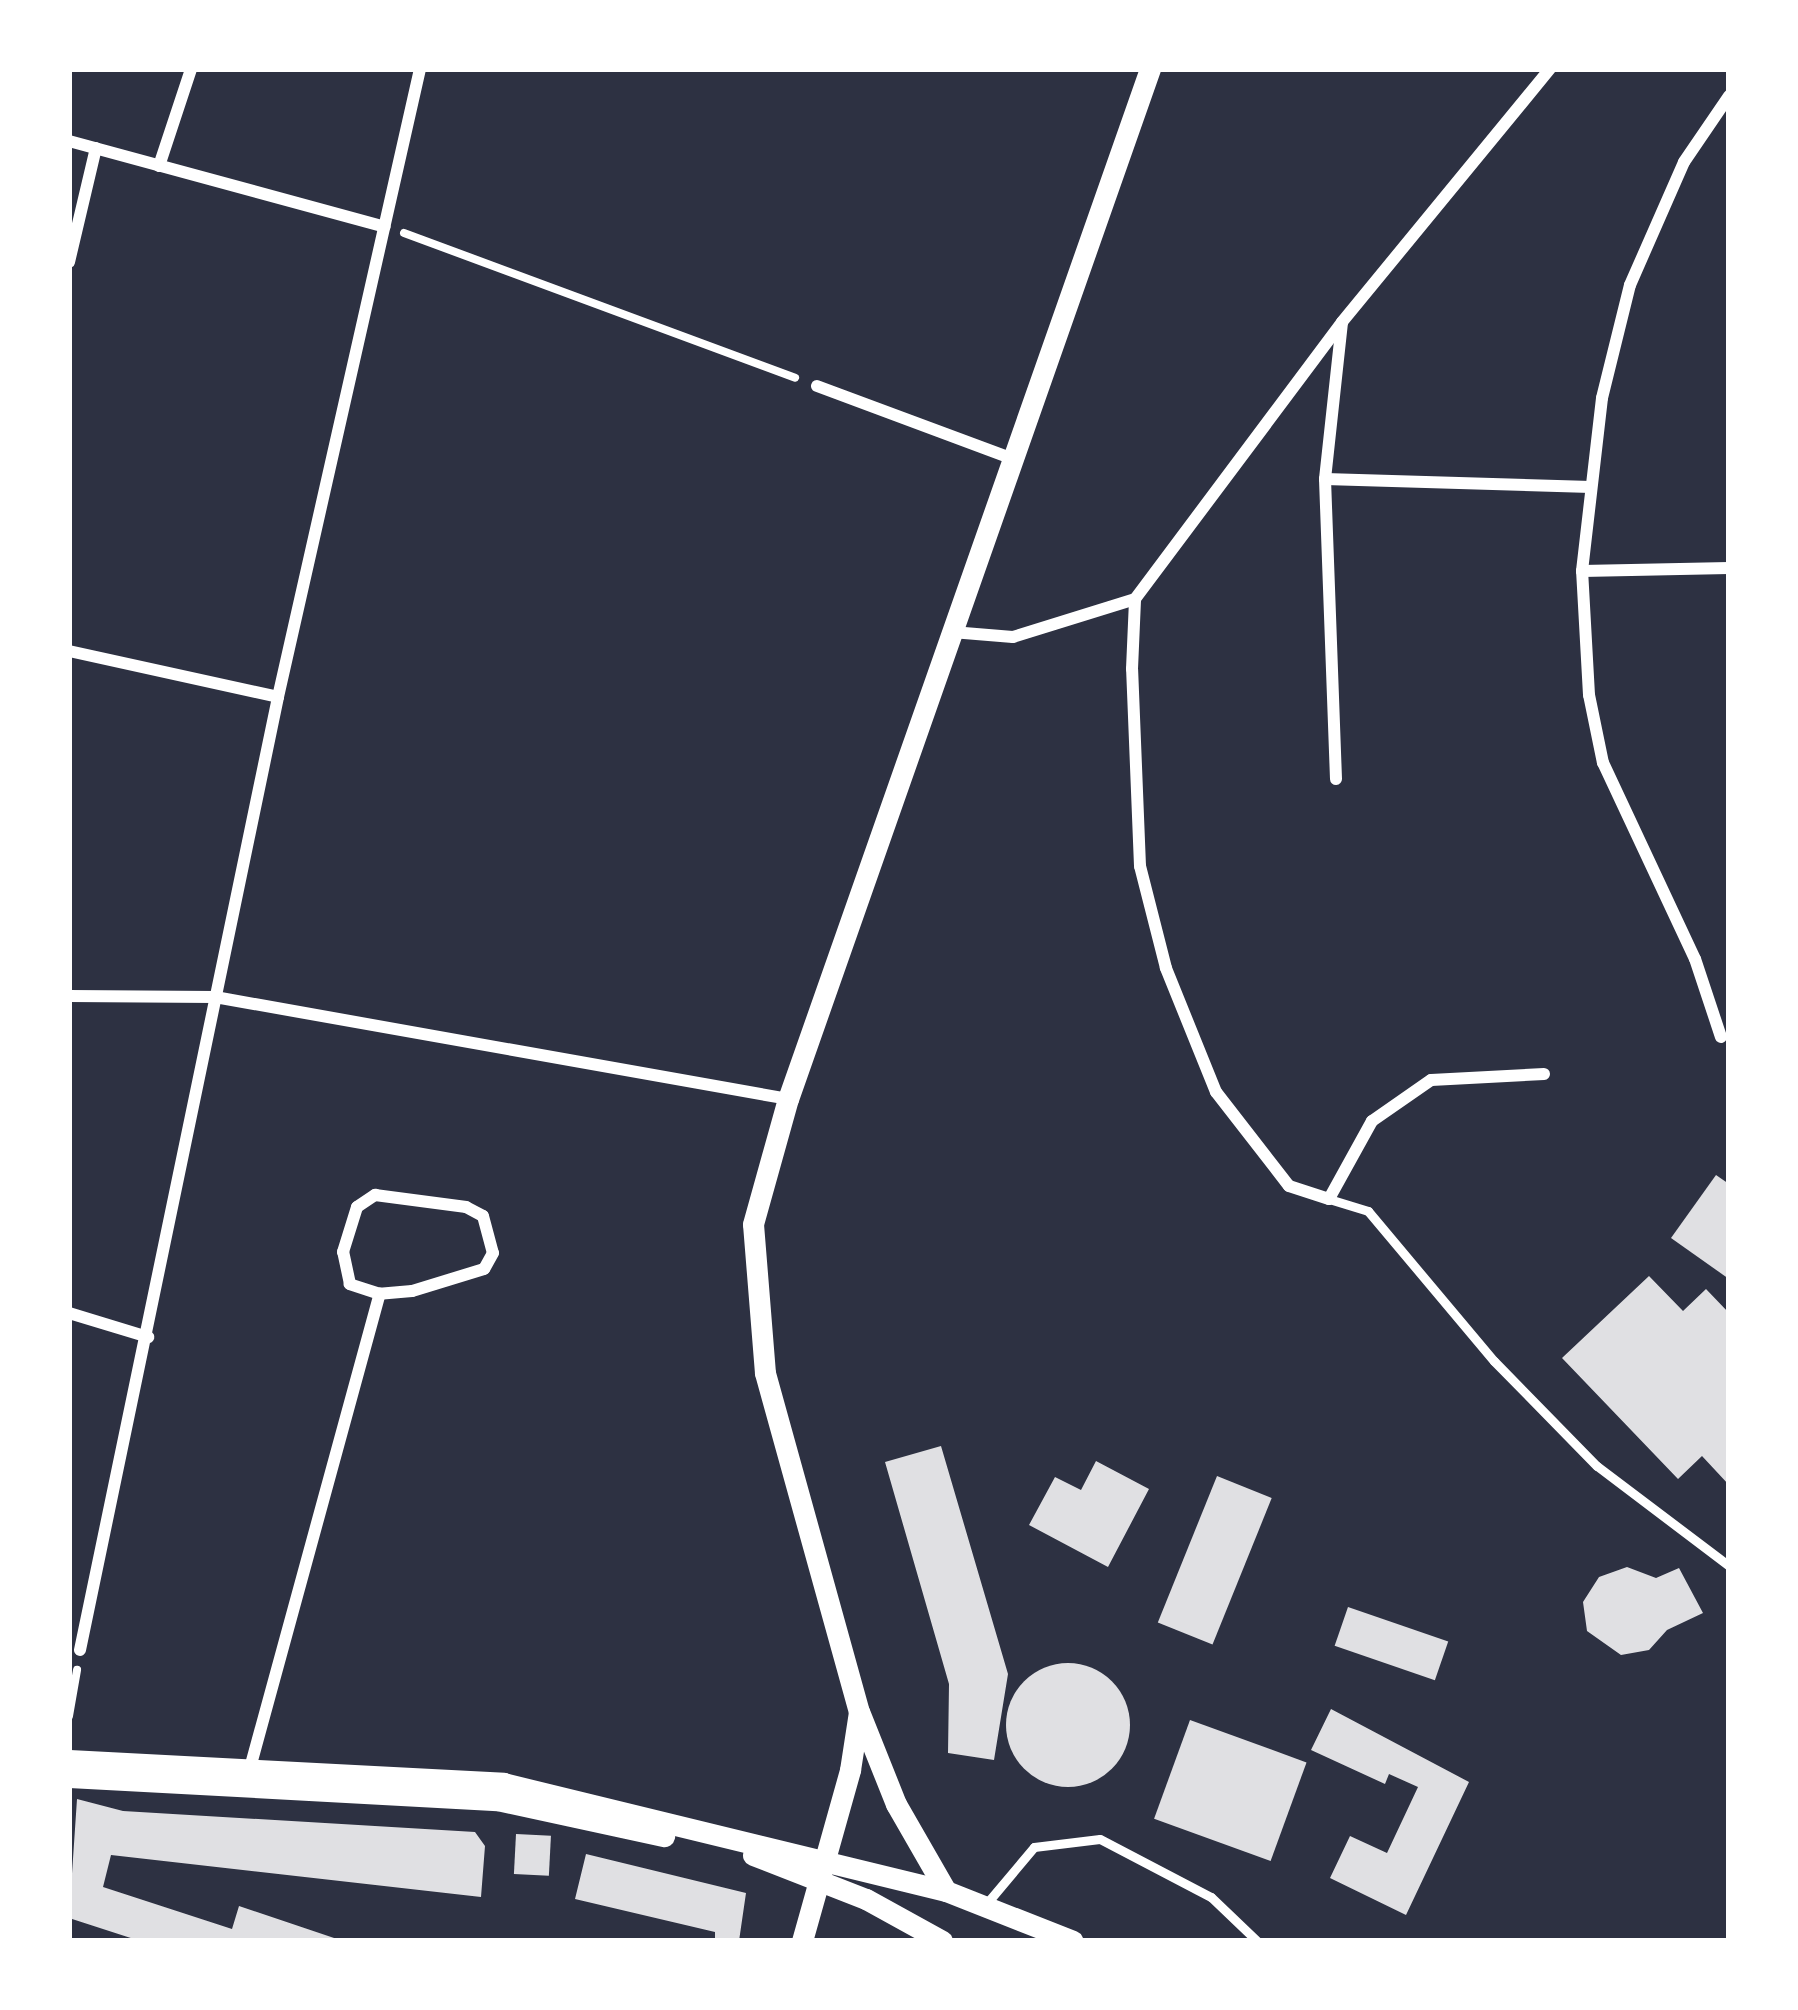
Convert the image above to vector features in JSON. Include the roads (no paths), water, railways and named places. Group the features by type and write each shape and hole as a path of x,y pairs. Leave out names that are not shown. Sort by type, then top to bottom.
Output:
{"street":[{"path":"159,166 191,69"},
{"path":"80,1650 278,697 420,69"},
{"path":"946,1892 896,1804 859,1712 755,1312 753,1224 788,1099 1150,69"},
{"path":"952,632 1013,637 1135,599 1342,322 1550,69"},
{"path":"1721,1037 1696,959 1603,763 1589,695 1582,571 1602,398 1630,285 1684,162 1729,96"},
{"path":"69,141 385,226"},
{"path":"69,262 96,148"},
{"path":"1336,779 1325,479 1342,322"},
{"path":"817,386 1013,459"},
{"path":"1325,479 1591,487"},
{"path":"1582,571 1729,568"},
{"path":"1135,599 1140,866 1166,968 1216,1091 1289,1186 1329,1198 1372,1121 1431,1080 1544,1074"},
{"path":"69,651 278,697"},
{"path":"69,996 215,997 788,1099"},
{"path":"375,1196 484,1216 493,1253 484,1270 470,1280 380,1294 350,1284 343,1252 357,1207 375,1196"},
{"path":"250,1768 277,1648 380,1294"},
{"path":"69,1313 148,1337"},
{"path":"802,1941 850,1770 859,1712"},
{"path":"69,1760 503,1783 820,1869 942,1941"},
{"path":"69,1777 497,1800 946,1892 981,1910 1073,1941"}],"lane":[{"path":"1329,1198 1368,1211 1494,1361 1597,1466 1729,1566"},
{"path":"981,1910 1034,1846 1100,1838 1211,1897 1257,1941"}]}
